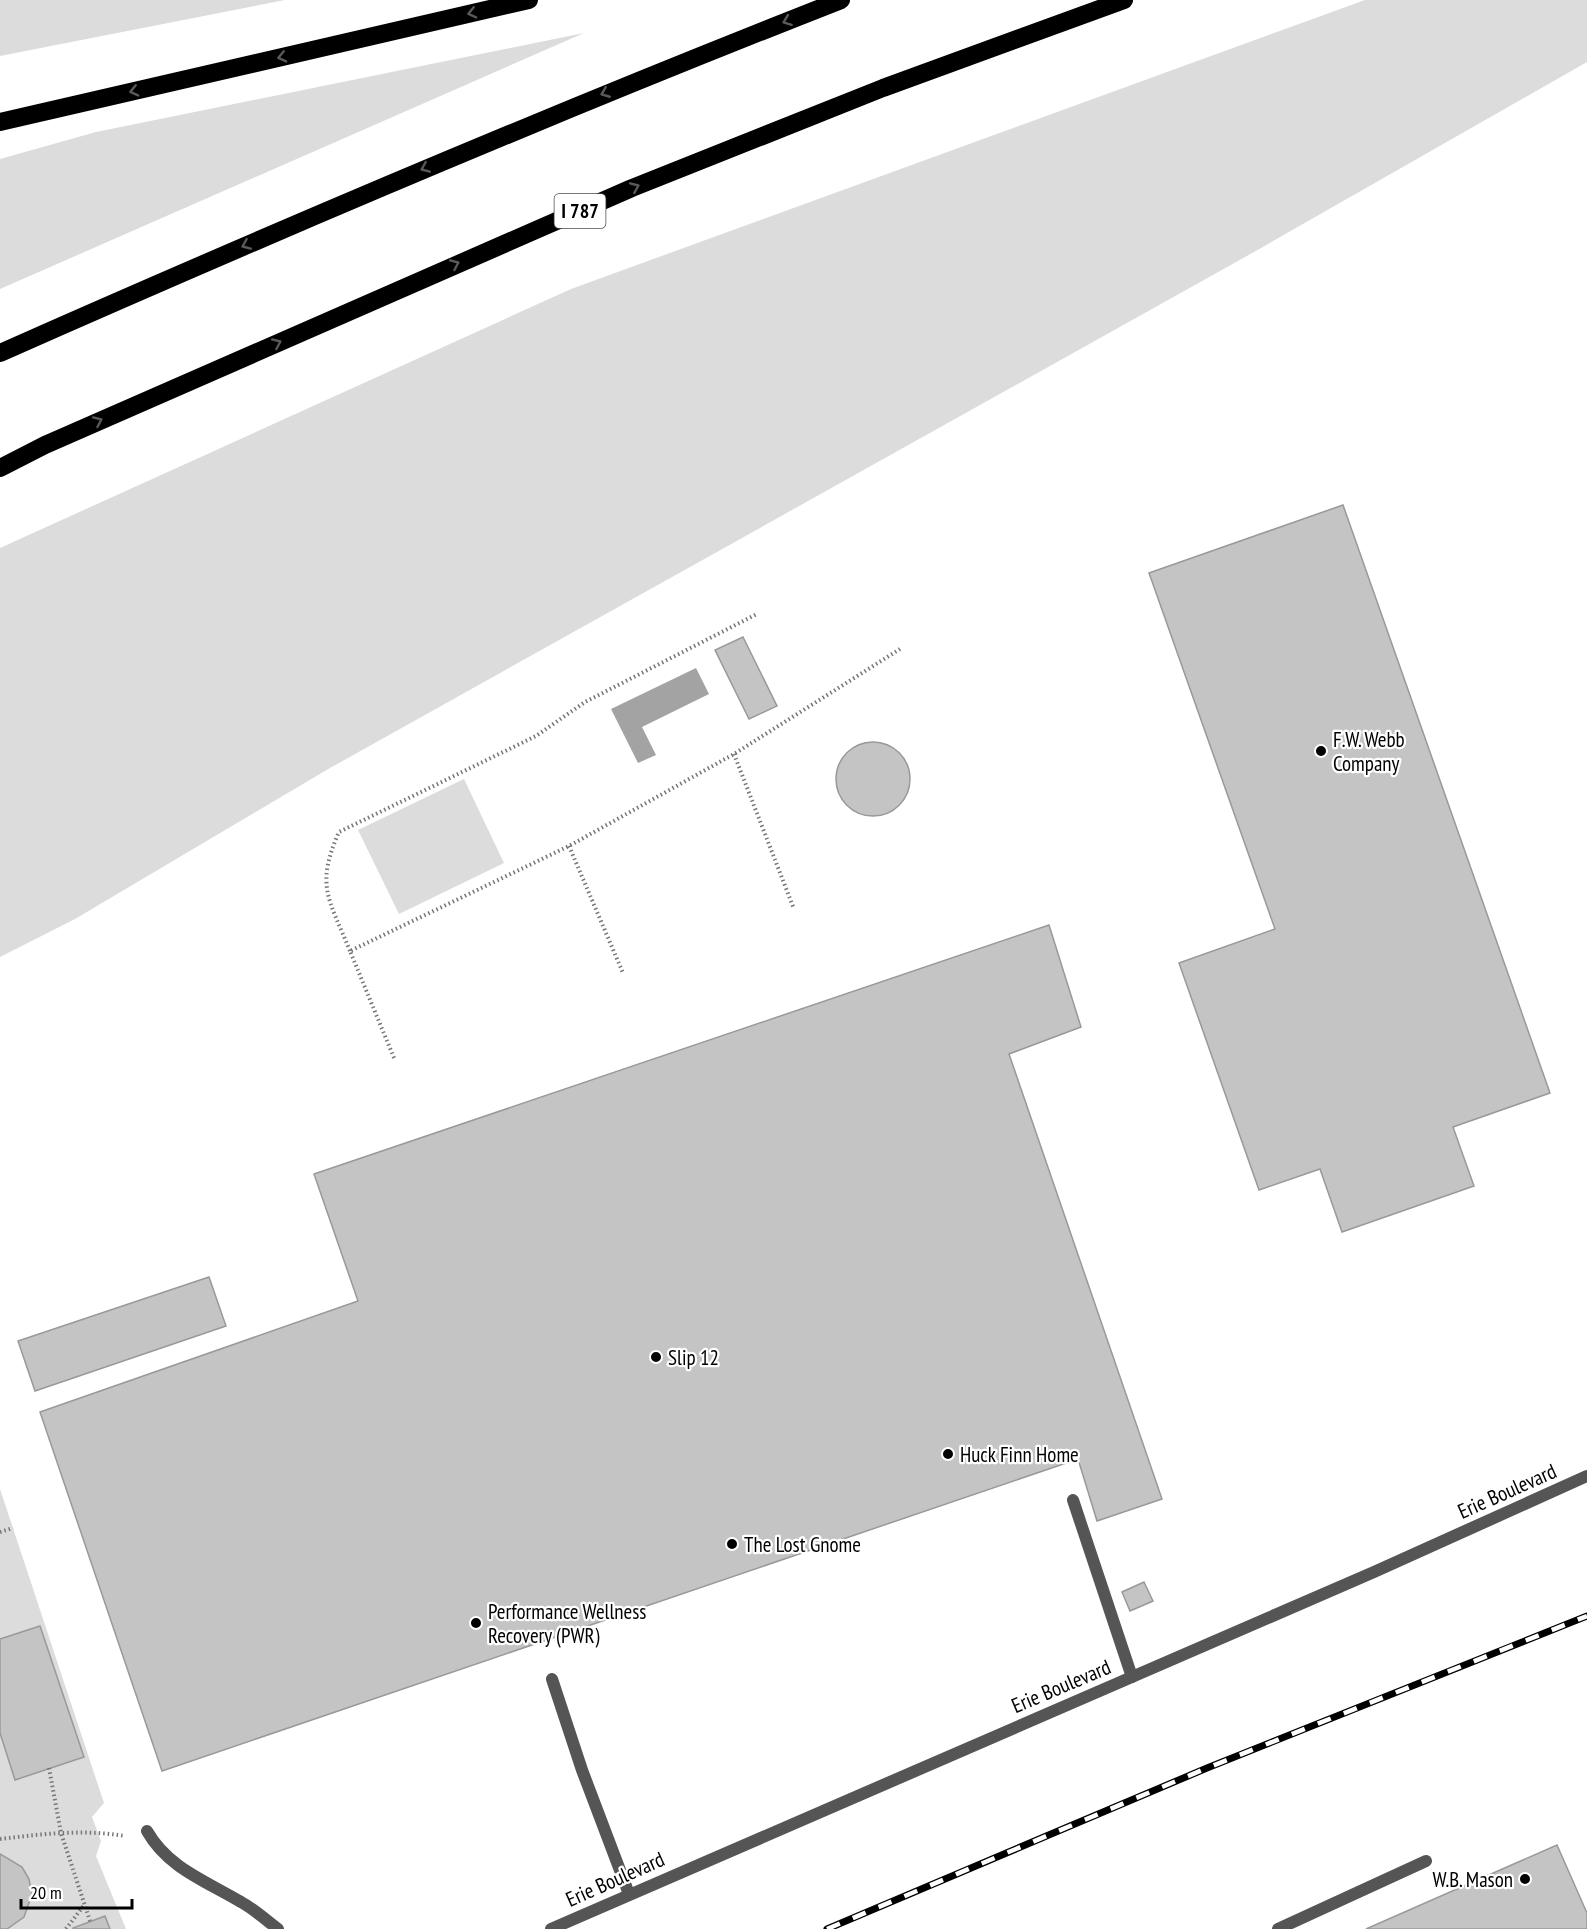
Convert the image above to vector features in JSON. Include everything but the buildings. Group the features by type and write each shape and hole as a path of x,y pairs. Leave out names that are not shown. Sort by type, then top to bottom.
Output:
{"highway":[{"path":"0,122 529,0"},
{"path":"0,353 664,68 841,0"},
{"name":"I 787","path":"0,461 45,445 642,184 883,88 1124,0"},
{"path":"0,468 45,445"}],"street":[{"name":"Erie Boulevard","path":"550,1929 1132,1677 1587,1476"},
{"path":"1073,1500 1132,1677"},
{"path":"552,1680 582,1770 629,1894"},
{"path":"147,1830 156,1847 176,1864 195,1878 242,1902 278,1929"},
{"path":"1278,1929 1426,1861"}],"path":[{"path":"394,1058 324,882 327,858 339,832 536,736 585,702 757,614"},
{"path":"350,951 569,846 734,754 900,649"},
{"path":"734,754 794,909"},
{"path":"569,846 623,973"},
{"path":"0,1532 13,1528"},
{"path":"49,1768 61,1833 90,1922"},
{"path":"0,1839 98,1832"},
{"path":"66,1929 84,1904"}],"shaded area":[{"path":"0,0 285,0 0,56"},
{"path":"1365,0 1587,0 1587,62 1254,252 330,768 75,919 0,957 0,548 571,289"},
{"path":"584,33 0,289 0,159 96,132"},
{"path":"696,668 709,694 642,727 656,755 638,763 611,709"},
{"path":"464,779 504,863 399,914 358,830"},
{"path":"0,1489 104,1803 92,1817 101,1841 96,1856 126,1929 0,1929"}],"railway":[{"path":"827,1929 1207,1768 1587,1616"}],"place":[{"name":"F.W. Webb Company","path":"1321,751"},
{"name":"Slip 12","path":"656,1357"},
{"name":"Huck Finn Home","path":"948,1454"},
{"name":"The Lost Gnome","path":"732,1544"},
{"name":"Performance Wellness Recovery (PWR)","path":"476,1623"},
{"name":"W.B. Mason","path":"1525,1879"}]}
